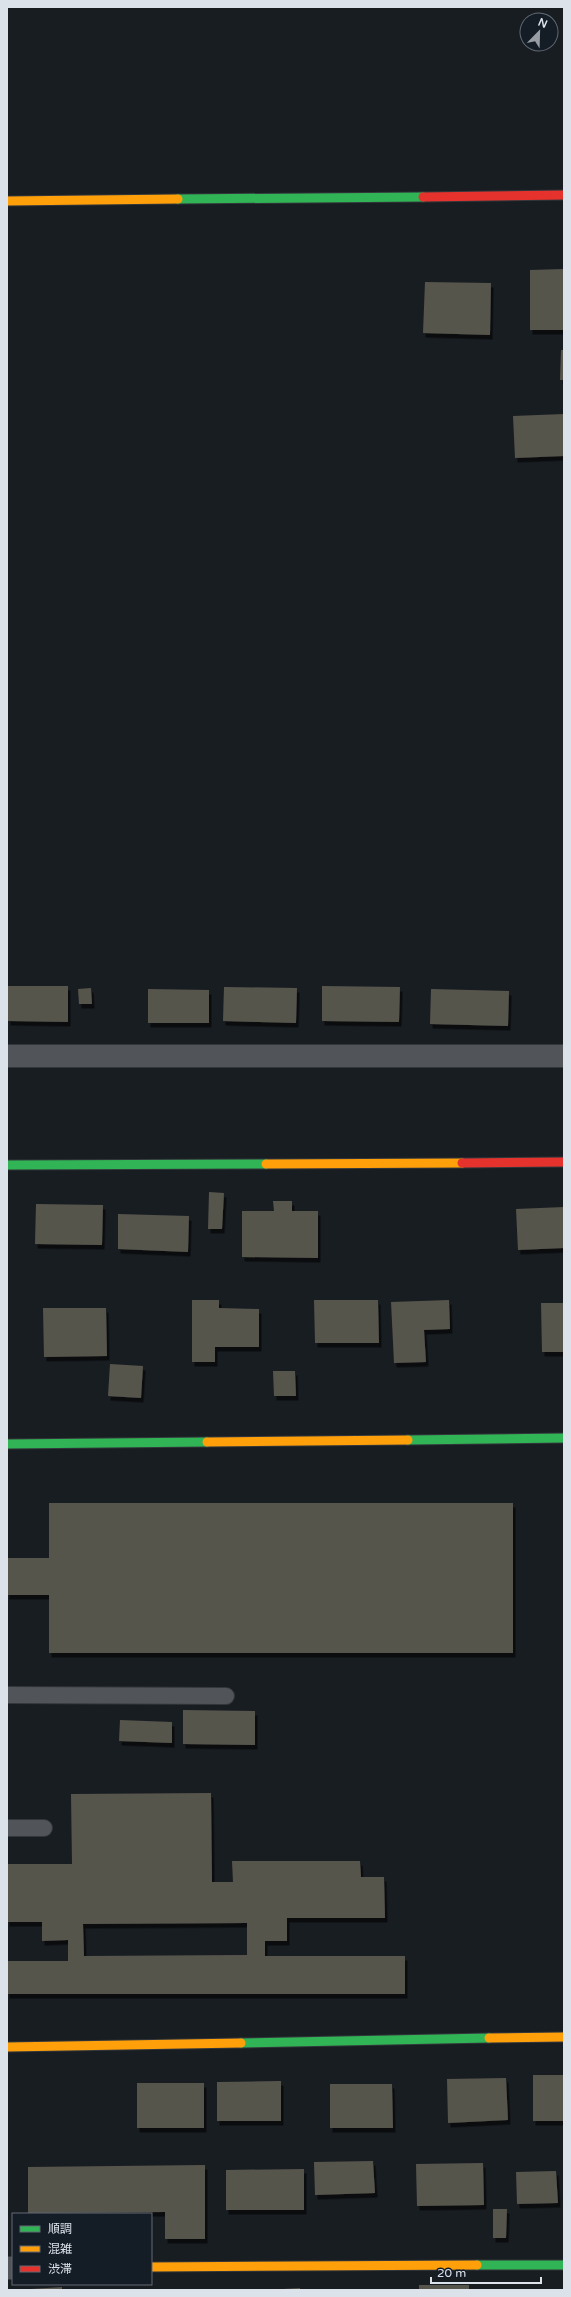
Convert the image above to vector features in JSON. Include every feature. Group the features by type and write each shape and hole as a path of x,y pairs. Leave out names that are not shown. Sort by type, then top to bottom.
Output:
{"street":[{"path":"7,202 564,195"},
{"path":"7,1056 564,1056"},
{"path":"7,1165 564,1162"},
{"path":"7,1444 564,1438"},
{"path":"7,2047 564,2038"},
{"path":"152,2267 564,2264"}],"lane":[{"path":"7,1695 226,1696"},
{"path":"7,1828 44,1828"}],"building":[{"path":"564,269 564,330 530,330 530,270"},
{"path":"425,282 491,283 490,335 423,333"},
{"path":"561,350 564,350 564,380 560,380"},
{"path":"564,414 564,456 515,458 513,416"},
{"path":"8,986 68,986 68,1022 8,1021"},
{"path":"322,986 400,987 399,1022 322,1021"},
{"path":"224,987 297,988 296,1023 223,1021"},
{"path":"91,988 92,1004 79,1004 78,989"},
{"path":"148,989 209,990 209,1023 148,1023"},
{"path":"431,989 509,991 508,1026 430,1024"},
{"path":"209,1192 224,1193 222,1229 208,1229"},
{"path":"273,1201 292,1201 292,1211 318,1211 318,1258 242,1257 242,1211 274,1211"},
{"path":"36,1204 103,1205 102,1245 35,1244"},
{"path":"564,1207 564,1248 518,1250 516,1209"},
{"path":"118,1214 189,1216 188,1252 118,1249"},
{"path":"192,1300 219,1300 219,1308 259,1309 259,1347 215,1347 215,1362 192,1362"},
{"path":"314,1300 378,1300 379,1343 315,1343"},
{"path":"449,1300 450,1329 424,1330 426,1362 394,1363 391,1302"},
{"path":"541,1303 564,1303 564,1352 542,1352"},
{"path":"43,1308 106,1308 107,1356 44,1357"},
{"path":"110,1364 143,1366 141,1398 108,1396"},
{"path":"273,1371 295,1371 296,1396 274,1396"},
{"path":"49,1503 513,1503 513,1653 49,1653 49,1595 7,1595 7,1558 49,1558"},
{"path":"183,1710 255,1711 255,1745 183,1744"},
{"path":"120,1720 172,1722 172,1743 119,1741"},
{"path":"211,1793 212,1882 233,1882 232,1861 360,1861 361,1877 384,1877 385,1918 287,1918 287,1941 265,1941 265,1956 405,1956 405,1994 7,1994 7,1961 68,1961 68,1940 42,1941 42,1922 7,1922 7,1864 72,1864 71,1794","holes":["247,1923 247,1955 84,1956 83,1924"]},
{"path":"533,2075 564,2075 564,2121 533,2121"},
{"path":"506,2078 508,2120 448,2123 447,2079"},
{"path":"281,2081 281,2121 217,2121 217,2082"},
{"path":"137,2083 204,2083 204,2128 137,2128"},
{"path":"330,2084 392,2084 393,2128 330,2128"},
{"path":"373,2161 375,2193 315,2195 314,2162"},
{"path":"483,2163 484,2205 417,2206 416,2164"},
{"path":"205,2165 205,2239 165,2239 165,2212 28,2213 28,2167"},
{"path":"304,2169 304,2210 226,2210 226,2170"},
{"path":"556,2171 558,2203 517,2204 516,2172"},
{"path":"493,2209 507,2209 506,2238 493,2238"},
{"path":"419,2285 469,2285 469,2290 419,2290"},
{"path":"62,2287 62,2290 31,2290 31,2289"},
{"path":"300,2288 300,2290 283,2290 283,2289"}],"traffic: fast":[{"path":"178,199 423,197"},
{"path":"7,1165 266,1164"},
{"path":"408,1440 564,1438"},
{"path":"7,1444 207,1442"},
{"path":"241,2043 489,2038"},
{"path":"477,2265 564,2265"}],"traffic: slow":[{"path":"7,201 178,199"},
{"path":"266,1164 462,1163"},
{"path":"207,1442 408,1440"},
{"path":"489,2038 564,2037"},
{"path":"7,2047 241,2043"},
{"path":"152,2267 477,2265"}],"traffic: jam":[{"path":"423,197 564,195"},
{"path":"462,1163 564,1162"}]}
